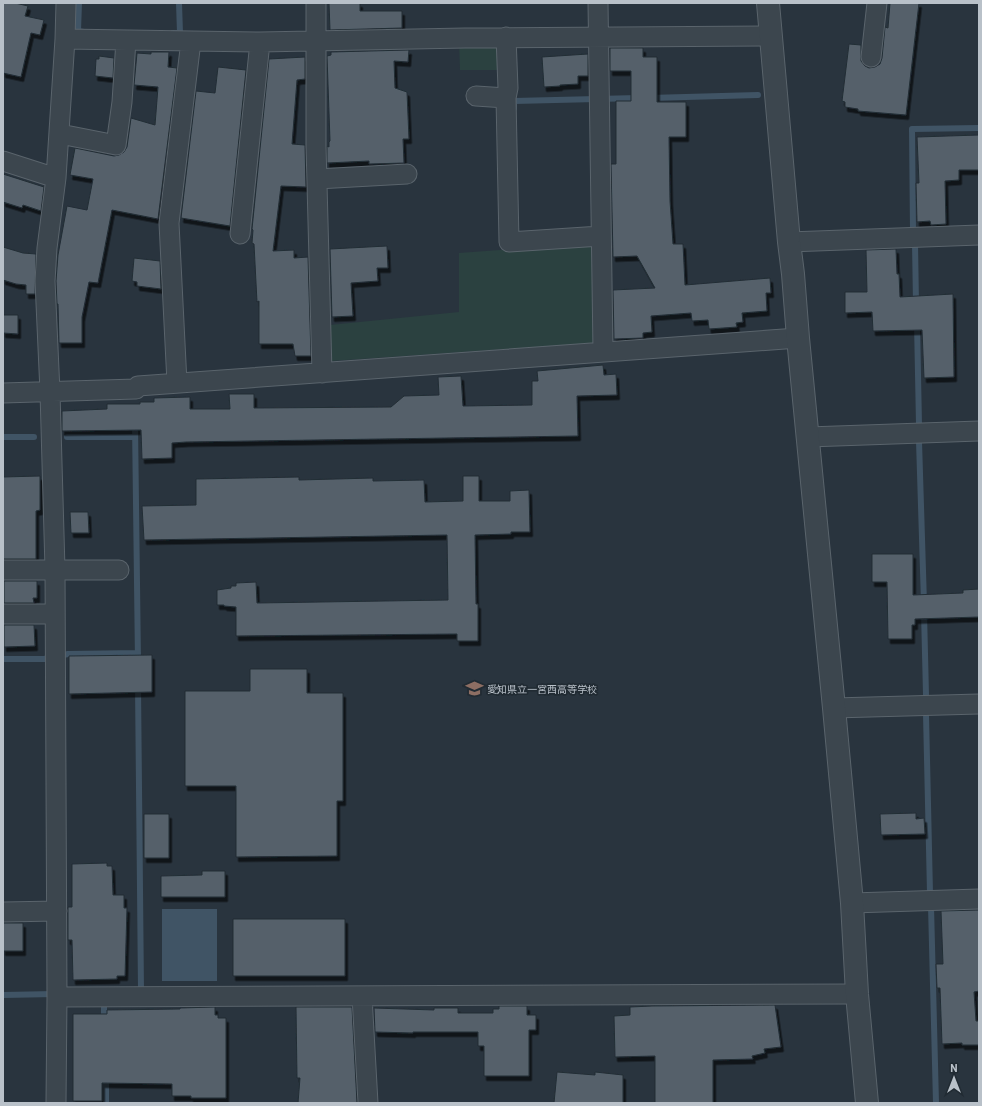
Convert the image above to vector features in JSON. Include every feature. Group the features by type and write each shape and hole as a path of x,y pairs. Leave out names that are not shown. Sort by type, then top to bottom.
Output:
{"street":[{"path":"56,1103 57,911 55,614 50,392 45,280 46,248 56,178 60,134 66,3"},
{"path":"316,3 317,180 322,373"},
{"path":"598,3 603,352"},
{"path":"768,3 789,242 852,903 867,1103"},
{"path":"871,57 877,3"},
{"path":"65,39 260,42 506,37 771,36"},
{"path":"506,37 508,88 506,98 509,242 601,236"},
{"path":"60,134 116,145 122,102 126,40"},
{"path":"177,383 169,223 191,41"},
{"path":"240,234 260,42"},
{"path":"476,96 506,98"},
{"path":"3,161 56,178"},
{"path":"317,180 407,174"},
{"path":"789,242 979,235"},
{"path":"3,393 136,389 138,386 798,338"},
{"path":"808,437 979,431"},
{"path":"3,570 119,570"},
{"path":"3,614 55,614"},
{"path":"834,708 979,704"},
{"path":"852,903 979,899"},
{"path":"3,912 57,911"},
{"path":"57,997 858,994"},
{"path":"362,996 368,1103"}],"green space":[{"path":"459,40 503,40 503,70 460,70"},
{"path":"594,243 594,343 331,361 330,325 459,312 459,253"}],"water":[{"path":"162,909 217,909 217,981 162,981"}],"building":[{"path":"3,3 15,3 28,6 25,16 44,20 40,35 31,33 21,77 3,73"},
{"path":"329,3 360,3 360,11 402,11 402,28 330,30"},
{"path":"890,3 919,3 906,115 858,111 858,109 845,107 845,102 842,101 849,44 861,45 861,61 865,66 869,68 880,64 885,27 888,28"},
{"path":"610,48 643,48 643,57 657,57 657,102 686,102 686,137 669,137 670,201 673,244 683,244 685,285 770,278 771,293 766,293 767,311 742,313 743,322 736,323 737,327 709,329 708,320 692,321 691,313 651,316 652,332 643,333 643,338 614,339 613,290 655,288 637,256 613,257 611,164 616,164 616,101 631,101 631,71 610,71"},
{"path":"409,50 408,62 394,61 395,88 407,92 409,139 403,139 404,163 369,164 369,161 327,163 327,146 329,147 330,141 327,56 331,55 331,52"},
{"path":"151,52 169,52 168,67 177,68 158,219 112,210 98,283 89,282 82,317 82,343 59,343 56,281 58,255 67,206 87,210 93,179 70,175 75,148 114,156 119,155 124,152 127,147 131,118 155,125 158,87 134,85 137,53 151,54"},
{"path":"588,54 588,76 578,76 578,84 544,87 542,57"},
{"path":"99,56 114,58 113,78 95,76 96,59 99,59"},
{"path":"305,57 305,79 297,80 292,144 305,145 306,187 281,186 273,251 294,250 294,258 308,257 311,356 295,356 293,344 259,344 259,301 257,302 252,229 269,59"},
{"path":"218,67 246,70 230,226 181,218 196,91 215,93"},
{"path":"979,135 979,170 959,170 959,180 945,181 946,224 931,225 930,221 917,222 916,183 919,183 917,137"},
{"path":"3,174 44,187 41,211 23,205 22,208 3,202"},
{"path":"387,246 388,268 377,268 378,281 351,283 353,316 332,317 330,249"},
{"path":"3,247 23,253 36,254 35,294 26,294 26,285 3,280"},
{"path":"896,249 900,297 953,294 954,377 924,378 922,330 873,331 872,312 845,313 845,292 867,292 866,250"},
{"path":"134,258 160,261 161,289 137,286 137,282 132,281"},
{"path":"3,315 18,315 18,334 3,333"},
{"path":"603,365 604,375 616,374 617,395 577,396 578,436 186,442 172,443 172,458 142,459 141,430 62,431 62,411 107,409 107,404 140,404 140,402 154,402 154,398 190,397 190,409 230,409 229,394 254,394 254,408 391,407 404,396 439,395 438,377 461,376 463,406 532,405 532,381 538,381 537,371"},
{"path":"40,476 40,510 36,511 36,559 3,559 3,477"},
{"path":"463,476 479,476 479,501 510,501 510,491 529,490 530,532 475,535 478,641 457,641 457,634 236,636 236,607 217,605 217,590 231,588 231,586 236,586 236,583 256,582 257,603 448,600 447,535 144,540 142,506 196,505 196,479 299,477 299,480 373,478 373,481 424,480 425,502 463,501"},
{"path":"70,512 88,512 89,533 71,533"},
{"path":"872,554 913,554 913,595 963,593 963,590 979,589 979,617 915,619 915,625 912,625 912,639 888,639 887,582 872,582"},
{"path":"4,581 37,581 37,598 33,598 34,603 4,603"},
{"path":"4,625 34,625 35,646 4,647"},
{"path":"152,655 152,692 69,694 69,656"},
{"path":"250,669 307,669 307,693 343,693 343,801 337,801 337,856 236,857 236,786 185,786 185,691 250,691"},
{"path":"916,813 916,819 924,818 925,834 881,835 880,814"},
{"path":"144,814 169,814 169,858 144,858"},
{"path":"107,863 107,866 112,866 113,895 124,895 124,908 127,908 125,976 117,976 117,979 73,980 72,940 68,940 68,907 72,907 72,864"},
{"path":"202,871 225,871 225,897 161,897 161,876 202,875"},
{"path":"979,910 979,991 974,992 976,1021 979,1021 979,1045 962,1045 962,1043 942,1044 940,988 937,988 936,964 943,964 941,911"},
{"path":"233,919 345,919 345,976 233,976"},
{"path":"3,923 23,923 23,951 3,951"},
{"path":"775,1005 781,1047 764,1049 765,1053 752,1056 753,1059 713,1060 713,1103 655,1103 655,1056 615,1057 614,1016 630,1015 630,1007"},
{"path":"499,1006 527,1006 527,1015 536,1015 536,1030 529,1030 529,1076 484,1076 484,1046 478,1046 478,1032 375,1032 374,1008 434,1010 434,1008 458,1008 458,1013 493,1013 493,1009 499,1009"},
{"path":"215,1007 215,1015 218,1015 218,1018 226,1018 226,1098 191,1098 191,1096 172,1096 172,1084 102,1083 102,1101 73,1101 73,1014 107,1014 107,1010"},
{"path":"296,1007 352,1007 357,1103 298,1103 300,1078 297,1078"},
{"path":"557,1072 595,1075 595,1072 623,1075 623,1103 554,1103"}],"waterway":[{"path":"79,3 78,31 84,32"},
{"path":"173,33 180,33 179,3"},
{"path":"649,98 758,95"},
{"path":"514,108 514,101 638,98"},
{"path":"916,304 915,243 913,231 912,129 979,128"},
{"path":"917,323 919,425"},
{"path":"135,424 138,662"},
{"path":"3,437 34,437"},
{"path":"67,437 135,437"},
{"path":"919,441 924,603"},
{"path":"924,612 926,695"},
{"path":"3,659 44,659 68,654 138,653"},
{"path":"136,990 141,990 138,686"},
{"path":"926,714 930,893"},
{"path":"931,906 936,1103"},
{"path":"3,995 55,994"},
{"path":"104,1007 104,1021"},
{"path":"106,1077 106,1103"}],"place":[{"name":"愛知県立一宮西高等学校","path":"474,689"}]}
